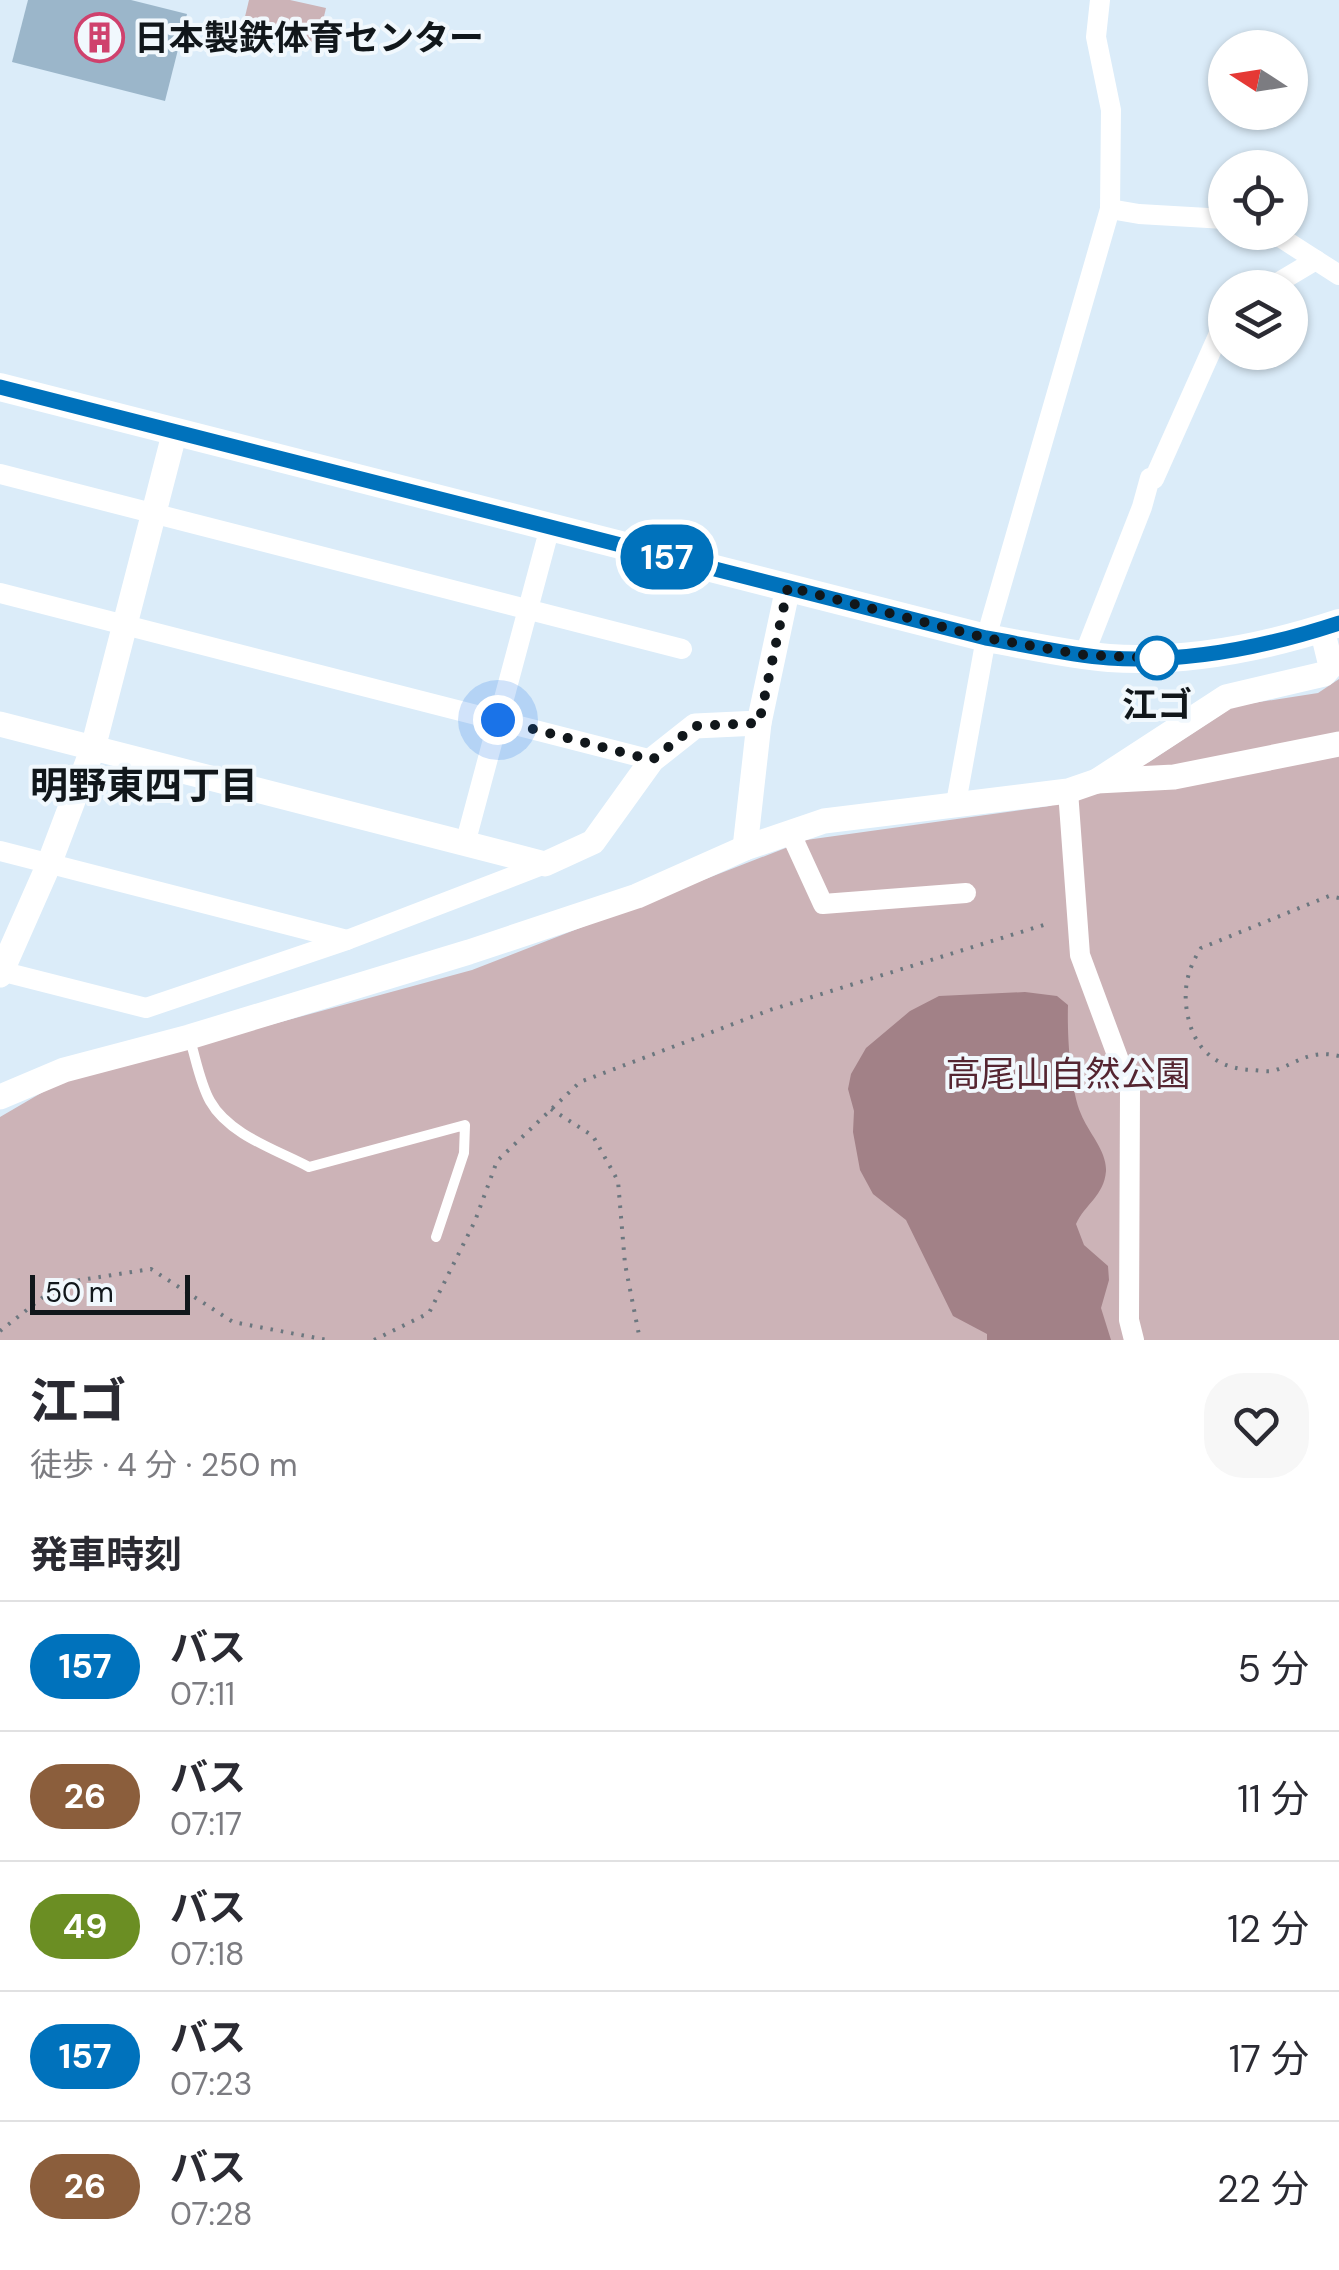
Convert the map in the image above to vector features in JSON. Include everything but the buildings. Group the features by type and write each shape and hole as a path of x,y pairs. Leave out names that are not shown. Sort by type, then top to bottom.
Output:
{"main road":[{"path":"0,387 986,638 1084,655 1190,656 1265,644 1331,626"}],"street":[{"path":"956,803 986,638 1110,209 1110,110 1096,37 1100,0"},
{"path":"1110,209 1208,219"},
{"path":"1300,250 1339,274"},
{"path":"1300,270 1316,260"},
{"path":"1084,655 1150,478 1154,479 1208,358"},
{"path":"175,432 93,748 1,973 146,1008 347,940 593,842 652,760 695,726 759,723"},
{"path":"0,474 682,649"},
{"path":"465,844 550,528"},
{"path":"744,848 759,723 788,587"},
{"path":"0,592 652,760"},
{"path":"0,1098 64,1070 469,952 637,896 744,848 824,821 1042,796 1097,781 1226,697 1324,674 1332,666 1331,626"},
{"path":"0,724 545,864"},
{"path":"1097,781 1174,777 1339,744"},
{"path":"1068,791 1080,956 1130,1090 1129,1320 1134,1340"},
{"path":"790,832 824,904 966,892"},
{"path":"0,851 347,940"}],"lane":[{"path":"189,1036 208,1099 218,1112 234,1128 310,1167 465,1125 464,1153 436,1237"}],"path":[{"path":"1339,898 1329,896 1201,948 1190,964 1184,999 1192,1033 1204,1053 1229,1068 1271,1072 1297,1058 1339,1056"},
{"path":"374,1340 429,1313 475,1221 497,1161 580,1082 770,1010 1050,923"},
{"path":"551,1108 593,1136 618,1180 624,1264 640,1340"},
{"path":"0,1330 61,1283 151,1269 234,1322 327,1340"}],"green space":[{"path":"249,0 290,0 326,8 317,46 242,29"},
{"name":"高尾山自然公園","path":"1339,679 1339,1340 0,1340 0,1117 60,1082 472,970 806,840 1050,806 1149,762 1234,706 1318,693"}],"shaded area":[{"path":"1025,992 1057,996 1068,1005 1074,1090 1081,1114 1104,1156 1106,1171 1102,1187 1076,1224 1084,1245 1108,1266 1109,1280 1101,1308 1111,1340 987,1340 987,1334 953,1316 906,1220 873,1194 860,1170 848,1089 851,1074 866,1048 910,1011 939,996"}],"bus line":[{"name":"157","path":"0,387 986,638 1107,658 1154,658 1265,644 1339,623"}],"place":[{"name":"日本製鉄体育センター","path":"99,38"},
{"name":"江ゴ","path":"1157,658"}],"district":[{"name":"明野東四丁目","path":"144,786"}],"route":[{"path":"498,720 652,760 695,726 759,723 788,587 986,638 1107,658 1157,658"}]}
